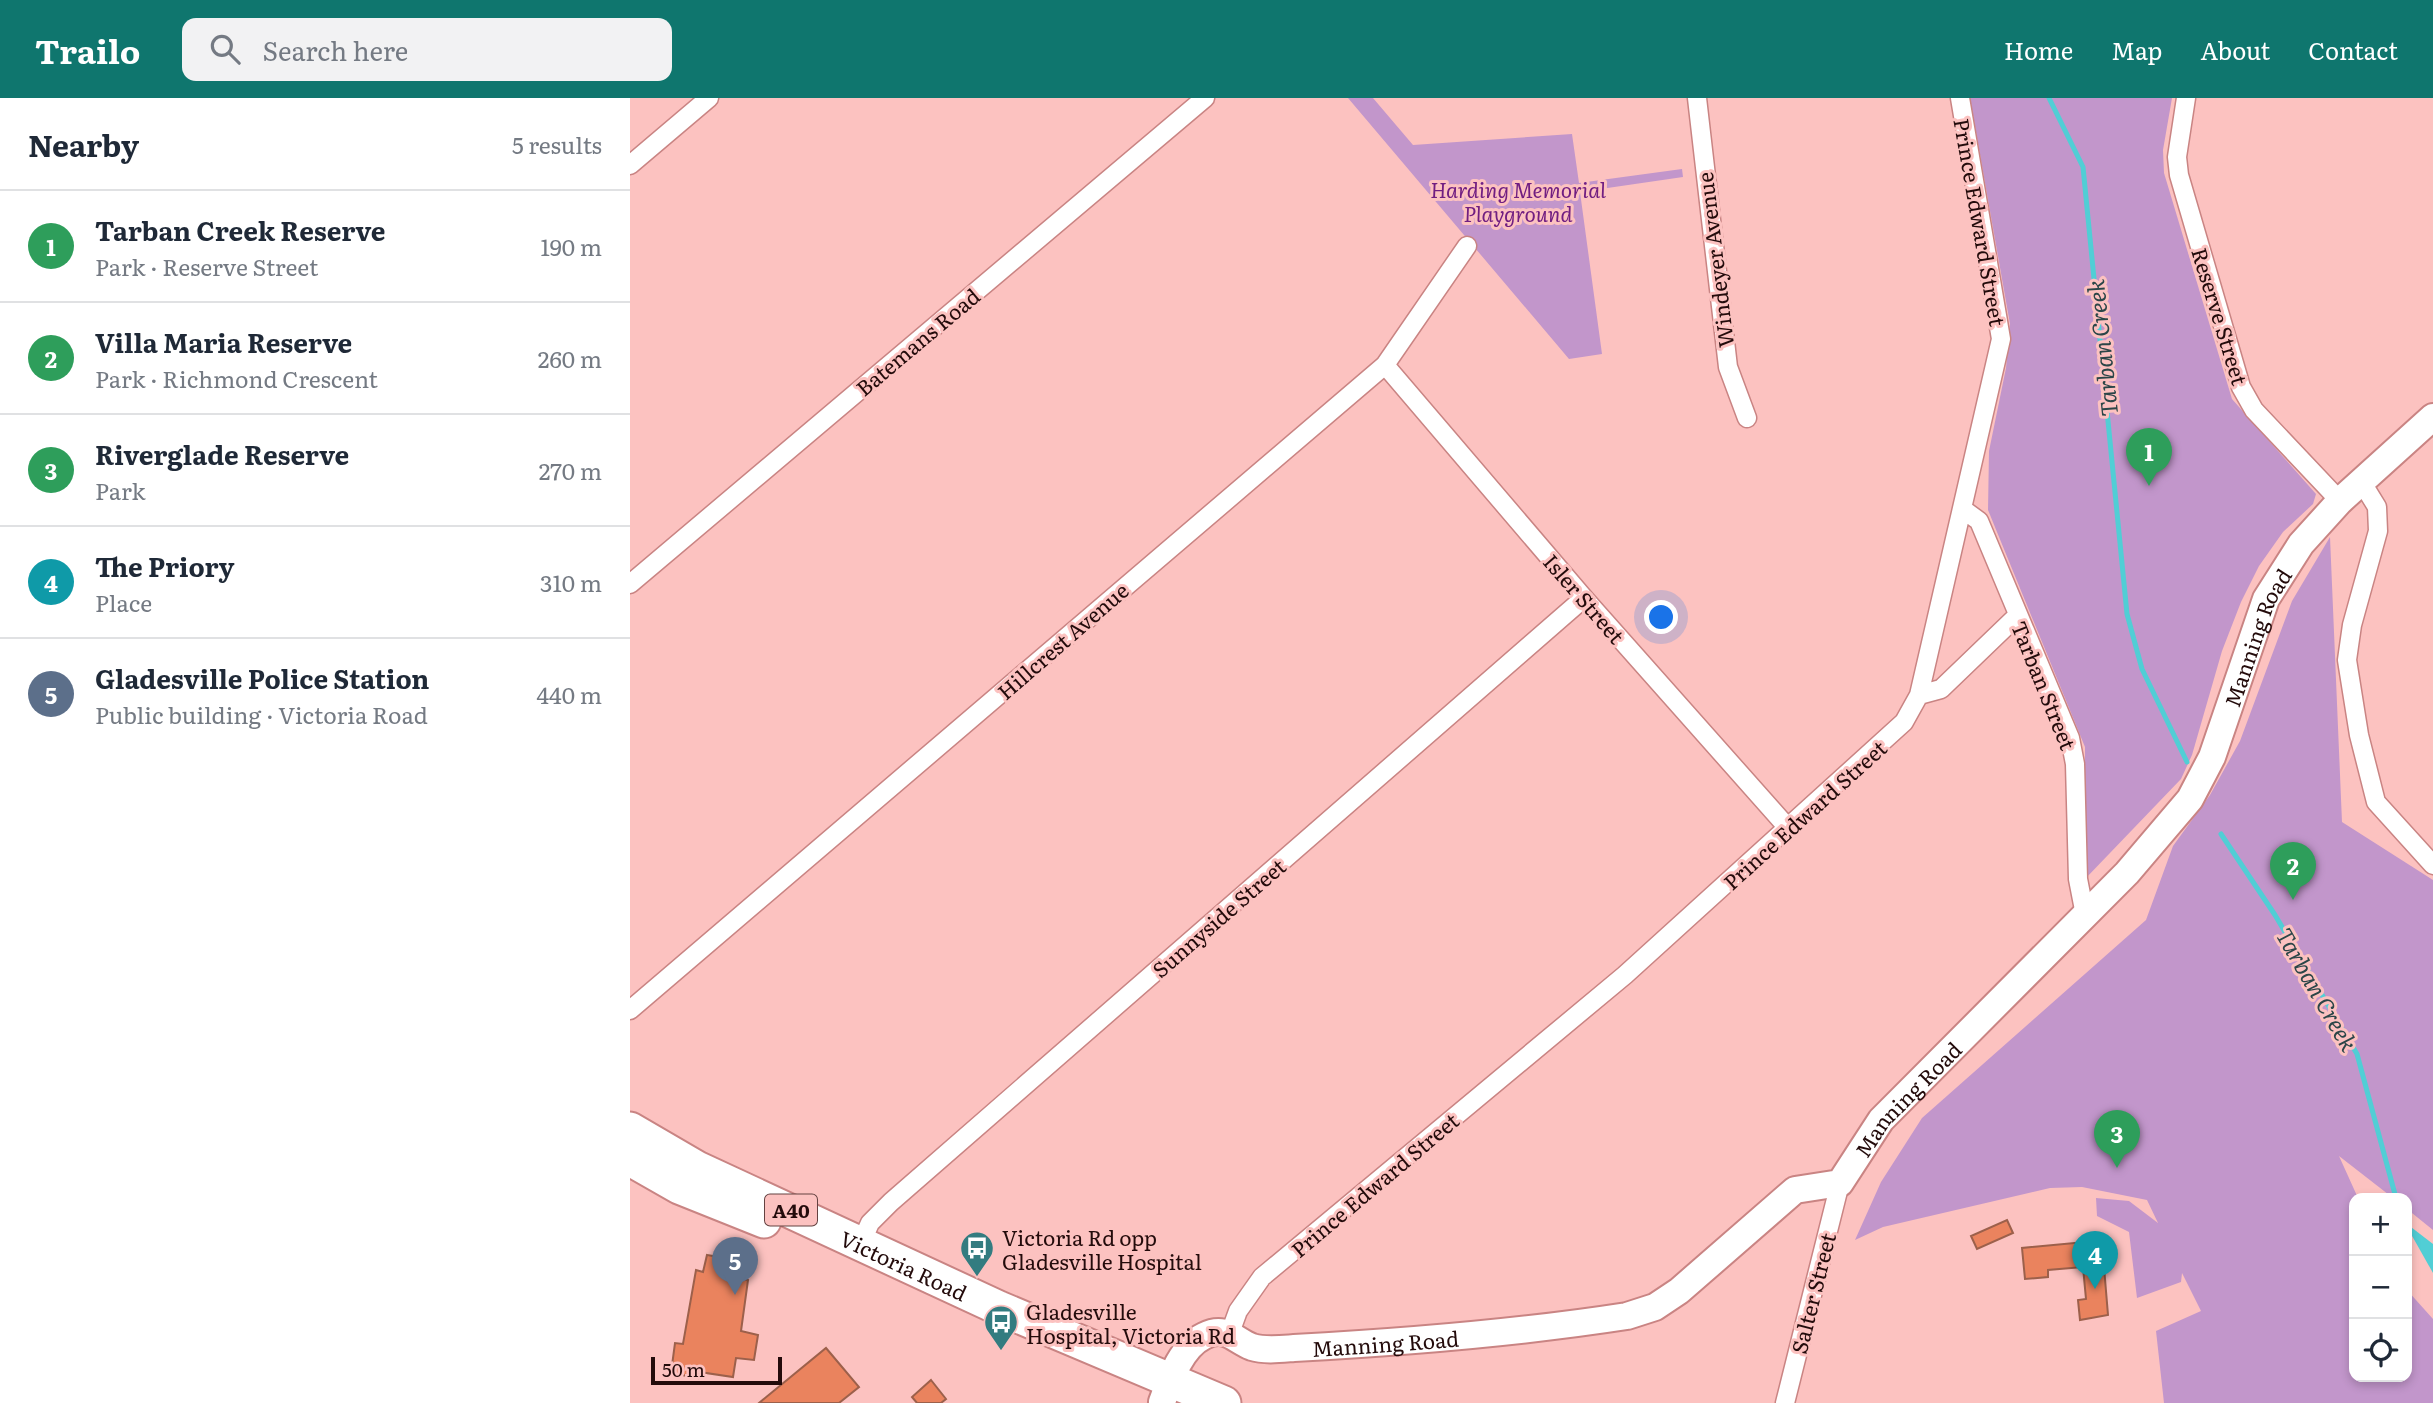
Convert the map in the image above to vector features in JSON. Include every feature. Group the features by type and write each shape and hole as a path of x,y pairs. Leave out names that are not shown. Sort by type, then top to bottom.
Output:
{"highway":[{"name":"Victoria Road","path":"630,1129 697,1168 999,1308 1165,1395"},
{"name":"Victoria Road","path":"630,1159 679,1187 780,1228 1052,1355 1165,1395 1224,1403"}],"street":[{"path":"630,165 709,98"},
{"name":"Batemans Road","path":"630,584 1205,98"},
{"name":"Windeyer Avenue","path":"1697,98 1728,367 1747,418"},
{"name":"Prince Edward Street","path":"1230,1333 1238,1311 1262,1278 1625,975 1904,722 1919,695 1964,510 2001,339 1960,98"},
{"name":"Reserve Street","path":"2186,98 2177,157 2179,175 2241,387 2254,410 2340,501"},
{"name":"Hillcrest Avenue","path":"630,1010 1385,365 1467,246"},
{"name":"Isler Street","path":"1385,365 1584,598 1789,828"},
{"name":"Manning Road","path":"1230,1333 1250,1346 1283,1349 1384,1343 1628,1316 1655,1307 1679,1290 1795,1190 1840,1183 1881,1121 2127,873 2190,799 2212,757 2266,599 2301,544 2340,501 2433,417"},
{"path":"2361,481 2377,507 2378,531 2352,625 2347,660 2359,735 2376,802 2433,865"},
{"name":"Tarban Street","path":"1964,510 1979,521 2074,753 2078,879 2085,915"},
{"name":"Sunnyside Street","path":"862,1243 870,1223 891,1202 1584,598"},
{"path":"1919,695 1941,689 2018,615"},
{"name":"Salter Street","path":"1785,1403 1840,1183"},
{"path":"1165,1395 1191,1345 1204,1336 1230,1333"}],"green space":[{"name":"Harding Memorial Playground","path":"1348,98 1373,98 1413,145 1572,134 1579,183 1682,169 1683,177 1580,192 1602,354 1569,359"},
{"path":"1970,98 2172,98 2163,150 2164,173 2232,399 2316,494 2313,504 2283,532 2259,566 2241,602 2222,651 2192,755 2181,779 2085,879 2085,747 1988,510 1989,451 2006,368 2010,324"},
{"path":"2330,537 2342,822 2433,880 2433,1230 2412,1213 2412,1193 2387,1193 2339,1156 2356,1193 2349,1193 2349,1382 2412,1382 2412,1296 2433,1319 2433,1403 2164,1403 2156,1331 2201,1311 2182,1273 2181,1282 2137,1298 2129,1232 2097,1216 2096,1198 2129,1201 2158,1223 2147,1200 2082,1187 2050,1188 1883,1227 1855,1240 1881,1182 1922,1118 2146,920 2173,846 2210,795 2240,741 2292,601"}],"water":[{"path":"2412,1228 2433,1244 2433,1273 2412,1236"}],"building":[{"path":"2007,1220 2013,1233 1977,1249 1971,1236"},
{"path":"2096,1241 2102,1243 2108,1315 2080,1320 2078,1300 2086,1299 2083,1267 2048,1270 2048,1277 2025,1279 2022,1248"},
{"path":"707,1255 744,1261 742,1279 748,1280 741,1331 758,1335 754,1360 736,1358 733,1377 699,1372 698,1378 671,1373 675,1343 683,1344 696,1270 703,1272"},
{"path":"826,1348 859,1387 839,1403 759,1403"},
{"path":"931,1380 946,1399 941,1403 917,1403 912,1397"}],"waterway":[{"name":"Tarban Creek","path":"2049,98 2083,167 2127,614 2142,669 2187,762"},
{"name":"Tarban Creek","path":"2221,834 2275,915 2357,1054 2395,1193"}],"place":[{"name":"Tarban Creek Reserve","path":"2149,486"},
{"name":"Villa Maria Reserve","path":"2293,900"},
{"name":"Riverglade Reserve","path":"2117,1168"},
{"name":"Victoria Rd opp Gladesville Hospital","path":"977,1278"},
{"name":"The Priory","path":"2095,1289"},
{"name":"Gladesville Police Station","path":"735,1295"},
{"name":"Gladesville Hospital, Victoria Rd","path":"1001,1352"}]}
